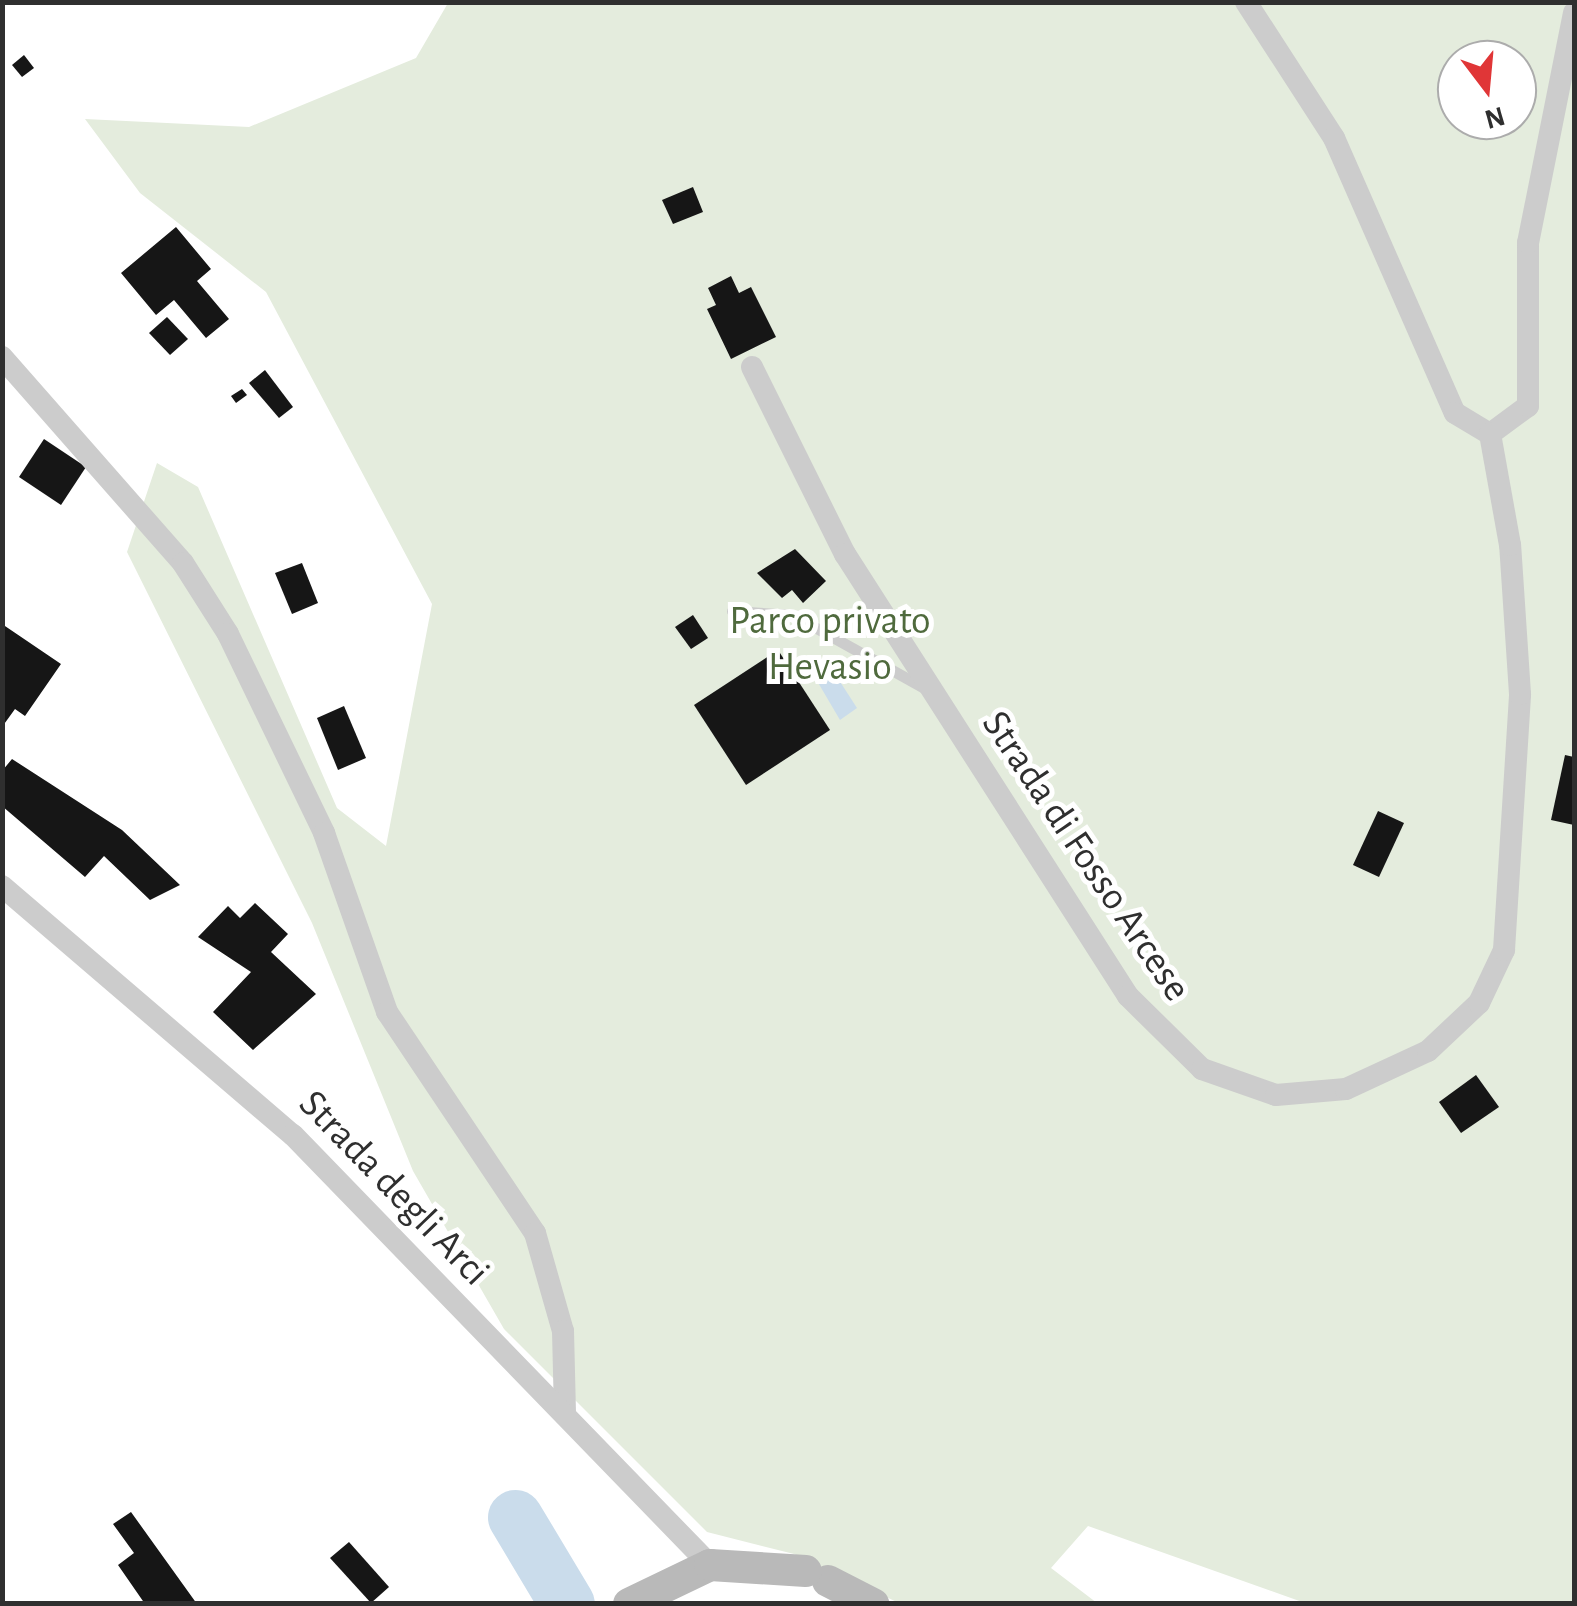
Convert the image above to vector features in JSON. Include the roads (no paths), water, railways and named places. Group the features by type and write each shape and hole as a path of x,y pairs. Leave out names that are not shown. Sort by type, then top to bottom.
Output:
{"main road":[{"path":"629,1604 675,1576 710,1565 817,1576 873,1604"}],"street":[{"path":"1246,2 1334,138 1455,413 1490,434 1528,406 1528,244 1574,12"},
{"path":"2,357 183,563 228,634 319,822 388,1012 535,1233 563,1331 565,1415"},
{"name":"Strada di Fosso Arcese","path":"752,368 830,529 1110,971 1192,1061 1234,1085 1290,1096 1398,1069 1479,1003 1512,912 1516,610 1490,434"},
{"name":"Strada degli Arci","path":"2,886 294,1136 710,1565"}],"lane":[{"path":"732,612 793,615 930,691"}],"water":[{"path":"803,657 828,663 857,708 840,720"}],"waterway":[{"path":"515,1517 567,1604"}],"park label":[{"name":"Parco privato Hevasio","path":"830,644"}]}
